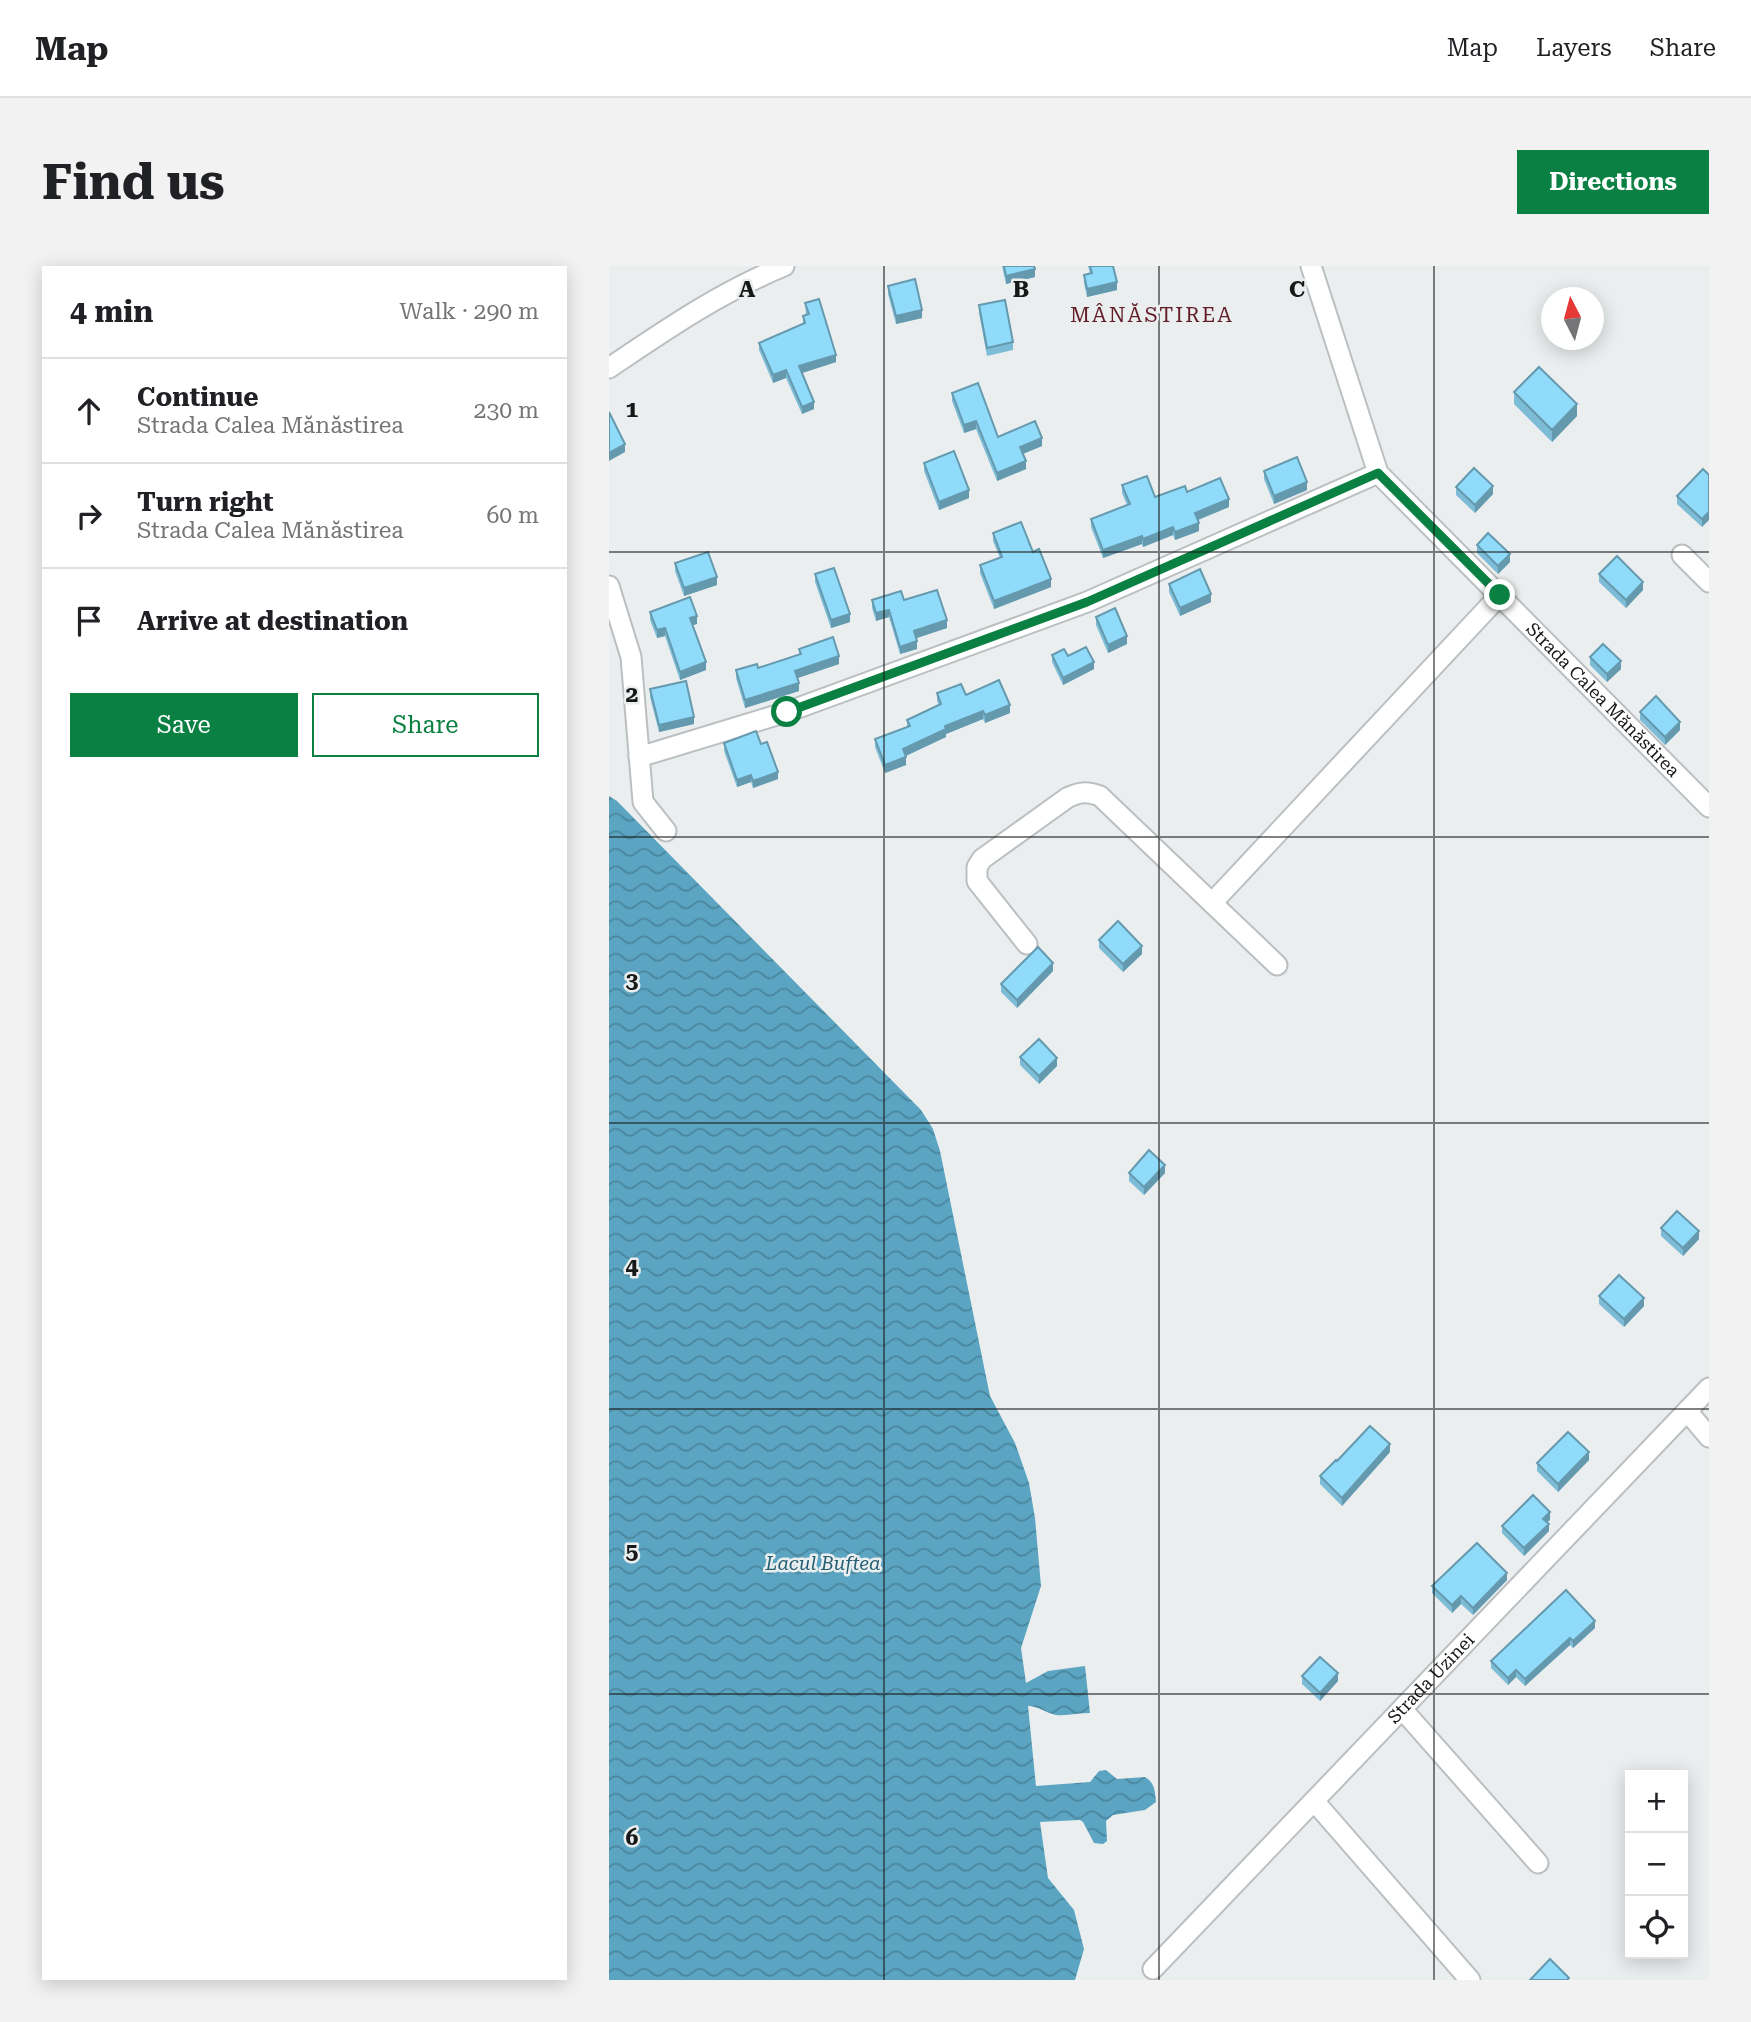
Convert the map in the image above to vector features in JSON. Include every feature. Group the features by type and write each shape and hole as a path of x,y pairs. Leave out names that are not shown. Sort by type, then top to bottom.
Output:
{"street":[{"path":"609,368 713,300 784,266"},
{"name":"Strada Calea Mănăstirea","path":"1311,266 1378,473 1709,807"},
{"path":"639,757 787,712 1087,602 1378,473"},
{"path":"1682,555 1709,582"},
{"path":"609,586 631,657 643,802 666,831"},
{"path":"1212,903 1500,595"},
{"path":"1027,944 982,889 977,881 977,867 982,859 1067,798 1090,792 1100,796 1277,965"},
{"name":"Strada Uzinei","path":"1153,1969 1709,1388"},
{"path":"1687,1411 1709,1437"},
{"path":"1402,1709 1538,1863"},
{"path":"1314,1801 1471,1980"}],"water":[{"name":"Lacul Buftea","path":"609,796 617,801 921,1110 933,1129 940,1151 990,1396 1015,1443 1029,1483 1035,1518 1041,1586 1021,1648 1026,1683 1048,1671 1085,1666 1090,1713 1056,1715 1028,1706 1036,1786 1090,1782 1099,1771 1106,1770 1117,1779 1145,1777 1155,1791 1156,1802 1145,1810 1113,1815 1106,1821 1107,1841 1103,1844 1094,1843 1080,1820 1040,1822 1048,1878 1074,1910 1084,1949 1075,1980 609,1980"}],"building":[{"path":"1004,266 1034,266 1035,269 1006,276"},
{"path":"1090,266 1113,266 1117,282 1087,289 1084,275 1092,273"},
{"path":"915,279 922,310 896,316 888,286"},
{"path":"819,299 836,355 799,366 814,402 802,407 786,370 773,375 759,343 805,323 803,316 809,314 805,303"},
{"path":"1005,300 1013,342 987,348 979,305"},
{"path":"1539,367 1577,404 1552,430 1514,392"},
{"path":"978,383 998,437 1035,421 1042,438 1020,447 1026,461 997,473 976,421 964,425 952,393"},
{"path":"609,412 625,444 609,453"},
{"path":"954,451 969,490 939,502 924,463"},
{"path":"1297,457 1307,482 1274,496 1264,471"},
{"path":"1474,468 1493,486 1475,505 1456,487"},
{"path":"1703,469 1709,475 1709,512 1702,519 1677,496"},
{"path":"1147,476 1155,497 1185,486 1187,492 1220,478 1229,499 1195,513 1199,523 1175,532 1173,527 1103,550 1091,519 1130,504 1122,485"},
{"path":"1021,522 1033,552 1039,549 1051,579 994,601 980,565 1002,557 993,533"},
{"path":"1488,533 1510,554 1498,566 1477,545"},
{"path":"708,552 717,577 684,588 675,563"},
{"path":"1617,556 1643,582 1626,600 1599,574"},
{"path":"834,568 850,614 831,620 815,574"},
{"path":"1200,569 1211,594 1180,608 1169,584"},
{"path":"937,590 947,620 914,631 917,641 900,647 889,610 876,613 872,600 901,591 904,600"},
{"path":"690,597 697,616 690,618 706,662 680,672 665,628 657,630 650,612"},
{"path":"1115,608 1127,636 1108,645 1096,617"},
{"path":"833,637 839,656 795,671 799,683 745,700 736,670 757,664 758,668 801,654 799,649"},
{"path":"1603,644 1621,661 1607,674 1590,657"},
{"path":"1086,647 1094,662 1063,678 1052,655 1064,649 1068,656"},
{"path":"999,680 1010,705 985,715 983,711 945,726 946,729 903,749 906,757 885,765 875,739 910,726 907,720 941,704 937,693 961,684 966,695"},
{"path":"686,681 694,717 659,725 650,689"},
{"path":"1656,696 1680,722 1665,737 1640,712"},
{"path":"756,731 761,744 767,742 778,772 753,781 751,775 737,780 724,743"},
{"path":"1118,921 1142,946 1123,964 1099,940"},
{"path":"1038,947 1053,963 1017,1000 1001,984"},
{"path":"1039,1039 1057,1058 1039,1076 1020,1057"},
{"path":"1149,1150 1165,1165 1144,1187 1129,1173"},
{"path":"1677,1211 1699,1231 1683,1248 1661,1228"},
{"path":"1619,1275 1644,1298 1624,1319 1599,1296"},
{"path":"1370,1426 1390,1444 1342,1498 1320,1476"},
{"path":"1568,1432 1589,1452 1558,1484 1537,1463"},
{"path":"1533,1495 1550,1512 1543,1519 1549,1524 1524,1548 1502,1526"},
{"path":"1477,1543 1507,1573 1473,1608 1461,1596 1452,1605 1432,1586"},
{"path":"1566,1590 1595,1621 1573,1641 1570,1638 1525,1679 1516,1670 1508,1678 1491,1661"},
{"path":"1320,1657 1338,1673 1320,1693 1302,1676"},
{"path":"1550,1959 1569,1978 1530,1980"}],"district":[{"name":"MÂNĂSTIREA","path":"1152,315"}],"route":[{"path":"787,712 1087,602 1378,473 1500,595"}]}
